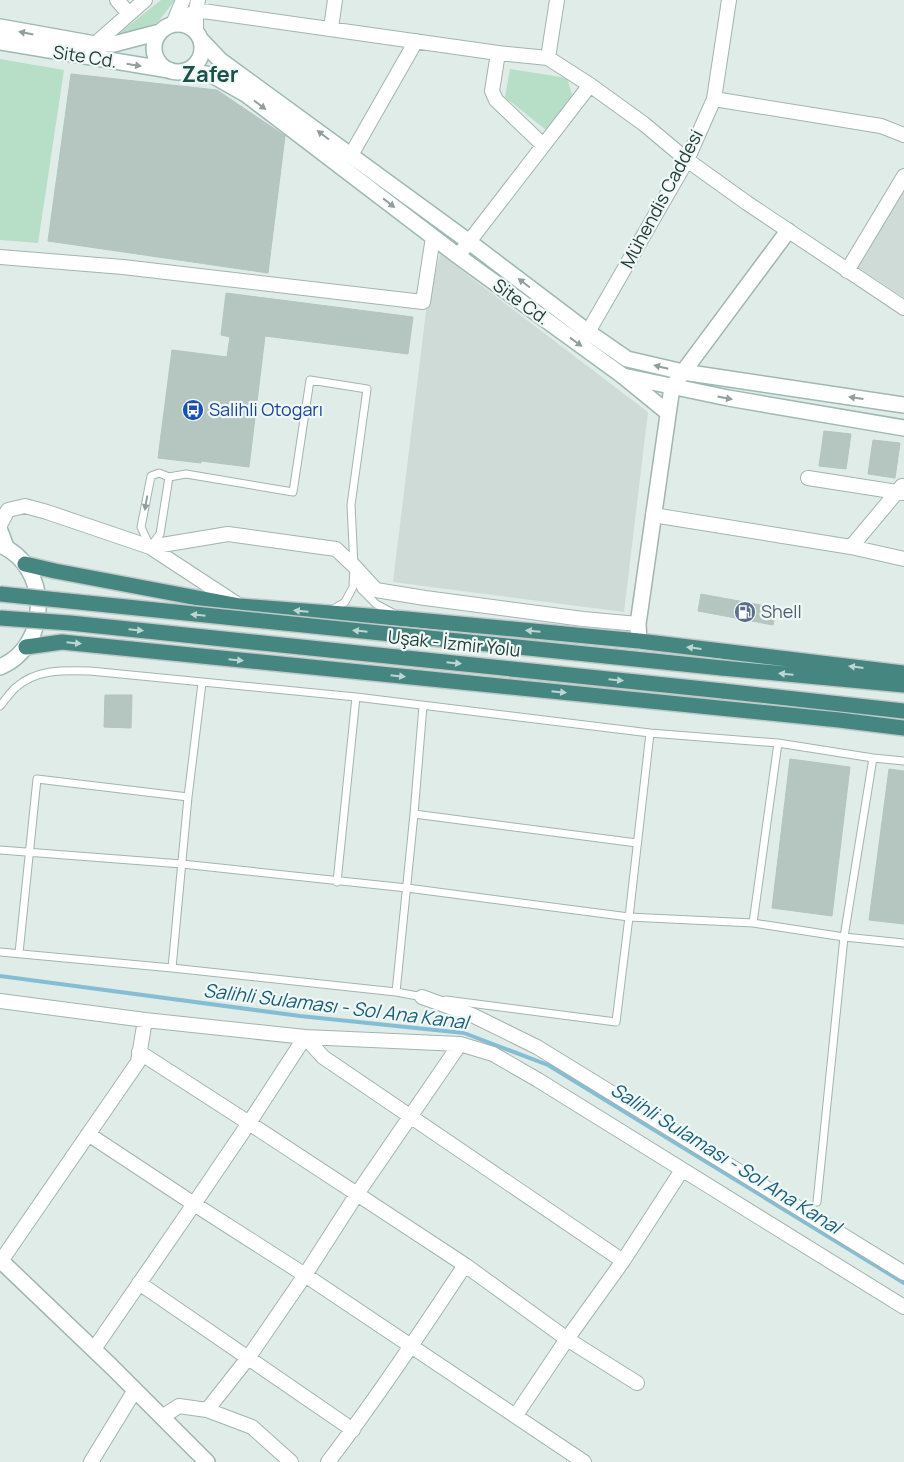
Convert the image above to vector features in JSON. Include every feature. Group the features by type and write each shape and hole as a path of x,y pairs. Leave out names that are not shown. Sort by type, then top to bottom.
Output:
{"highway":[{"path":"25,564 240,606 639,642 904,673"},
{"name":"Uşak - İzmir Yolu","path":"0,594 904,685"},
{"name":"Uşak - İzmir Yolu","path":"0,618 90,625 904,711"},
{"path":"26,646 62,642 904,728"}],"main road":[{"path":"0,27 95,44 114,44 171,27 189,26 198,36 202,48 201,56 195,65 185,71 169,70 158,61 154,54 156,39 171,27"},
{"name":"Site Cd.","path":"198,36 220,60 627,359 683,372 904,405"},
{"name":"Site Cd.","path":"0,42 169,70"},
{"name":"Site Cd.","path":"185,71 212,75 247,95 458,256 623,376 728,398 904,428"},
{"path":"639,642 638,624 672,387 788,231"},
{"path":"623,376 668,412"},
{"path":"0,531 3,546 25,564 35,583 39,605 36,627 26,646 3,668"},
{"path":"1,1260 94,1349 207,1462"}],"street":[{"path":"117,0 129,14"},
{"path":"95,44 145,0"},
{"path":"171,27 183,0"},
{"path":"331,28 335,0"},
{"path":"548,58 558,0"},
{"name":"Mühendis Caddesi","path":"588,332 687,160 714,99 729,0"},
{"path":"171,27 197,5 416,41 548,58 590,84 644,124 687,160 788,231 904,308"},
{"path":"197,5 198,36"},
{"path":"351,155 416,41"},
{"path":"498,53 492,91 496,100 543,145"},
{"path":"458,256 590,84"},
{"path":"714,99 881,126 904,135"},
{"path":"847,271 904,176"},
{"path":"0,258 123,267 422,302 433,237"},
{"path":"808,478 901,490"},
{"path":"851,547 901,490"},
{"path":"0,525 8,510 25,506 47,512 150,547 240,606"},
{"path":"653,515 851,547 904,559"},
{"path":"150,547 228,534 336,550 376,590 583,619 638,624"},
{"path":"422,997 472,1015 537,1047 904,1272"},
{"path":"0,1000 145,1020 304,1037 460,1044 493,1054 904,1307"},
{"path":"1,1260 138,1062 145,1020"},
{"path":"304,1037 322,1057 623,1261"},
{"path":"94,1349 249,1123 304,1037"},
{"path":"207,1410 248,1358 460,1044"},
{"path":"139,1052 465,1265 568,1339 637,1383"},
{"path":"88,1134 305,1274 584,1462"},
{"path":"516,1415 623,1261 682,1170"},
{"path":"328,1462 412,1346 465,1265"},
{"path":"139,1283 353,1430"},
{"path":"91,1462 135,1390"},
{"path":"162,1417 180,1406 207,1410 252,1428 291,1462"}],"lane":[{"path":"169,477 160,534 150,547 142,528 151,476 159,473 169,477 186,474 293,492 310,380 367,389 351,505 354,566 352,587 345,602 327,613"},
{"path":"354,566 361,589 376,604 407,620"},
{"path":"0,706 16,687 32,677 58,670 90,671 356,697 650,733 778,743 904,761"},
{"path":"172,968 188,797 202,683"},
{"path":"337,882 356,697"},
{"path":"396,992 424,706"},
{"path":"0,952 396,992 616,1022 650,733"},
{"path":"754,924 778,743"},
{"path":"817,1202 844,937 873,758"},
{"path":"19,953 37,779 188,797"},
{"path":"414,814 637,843"},
{"path":"0,850 182,864 407,888 629,917 754,924 844,937 904,943"}],"shaded area":[{"path":"904,187 904,298 856,266"},
{"path":"440,254 648,412 624,612 393,582 426,311"}],"green space":[{"path":"161,0 175,0 158,22 144,29 114,37"},
{"path":"0,59 64,70 38,243 0,240"},
{"path":"510,69 567,78 572,95 546,130 505,97"}],"building":[{"path":"71,74 217,90 285,136 268,273 48,241"},
{"path":"226,293 413,317 408,354 265,336 249,467 158,458 172,350 227,357 230,337 221,335"},
{"path":"824,431 851,434 846,469 819,466"},
{"path":"873,440 900,443 895,478 868,474"},
{"path":"701,594 777,608 773,625 698,611"},
{"path":"105,695 132,695 131,728 104,727"},
{"path":"790,759 850,767 832,916 772,908"},
{"path":"889,769 904,771 904,924 869,920"}],"waterway":[{"name":"Salihli Sulaması - Sol Ana Kanal","path":"0,976 300,1016 464,1033 548,1065 904,1283"}],"place":[{"name":"Salihli Otogarı","path":"193,410"},
{"name":"Shell","path":"745,612"}],"district":[{"name":"Zafer","path":"210,74"}]}
